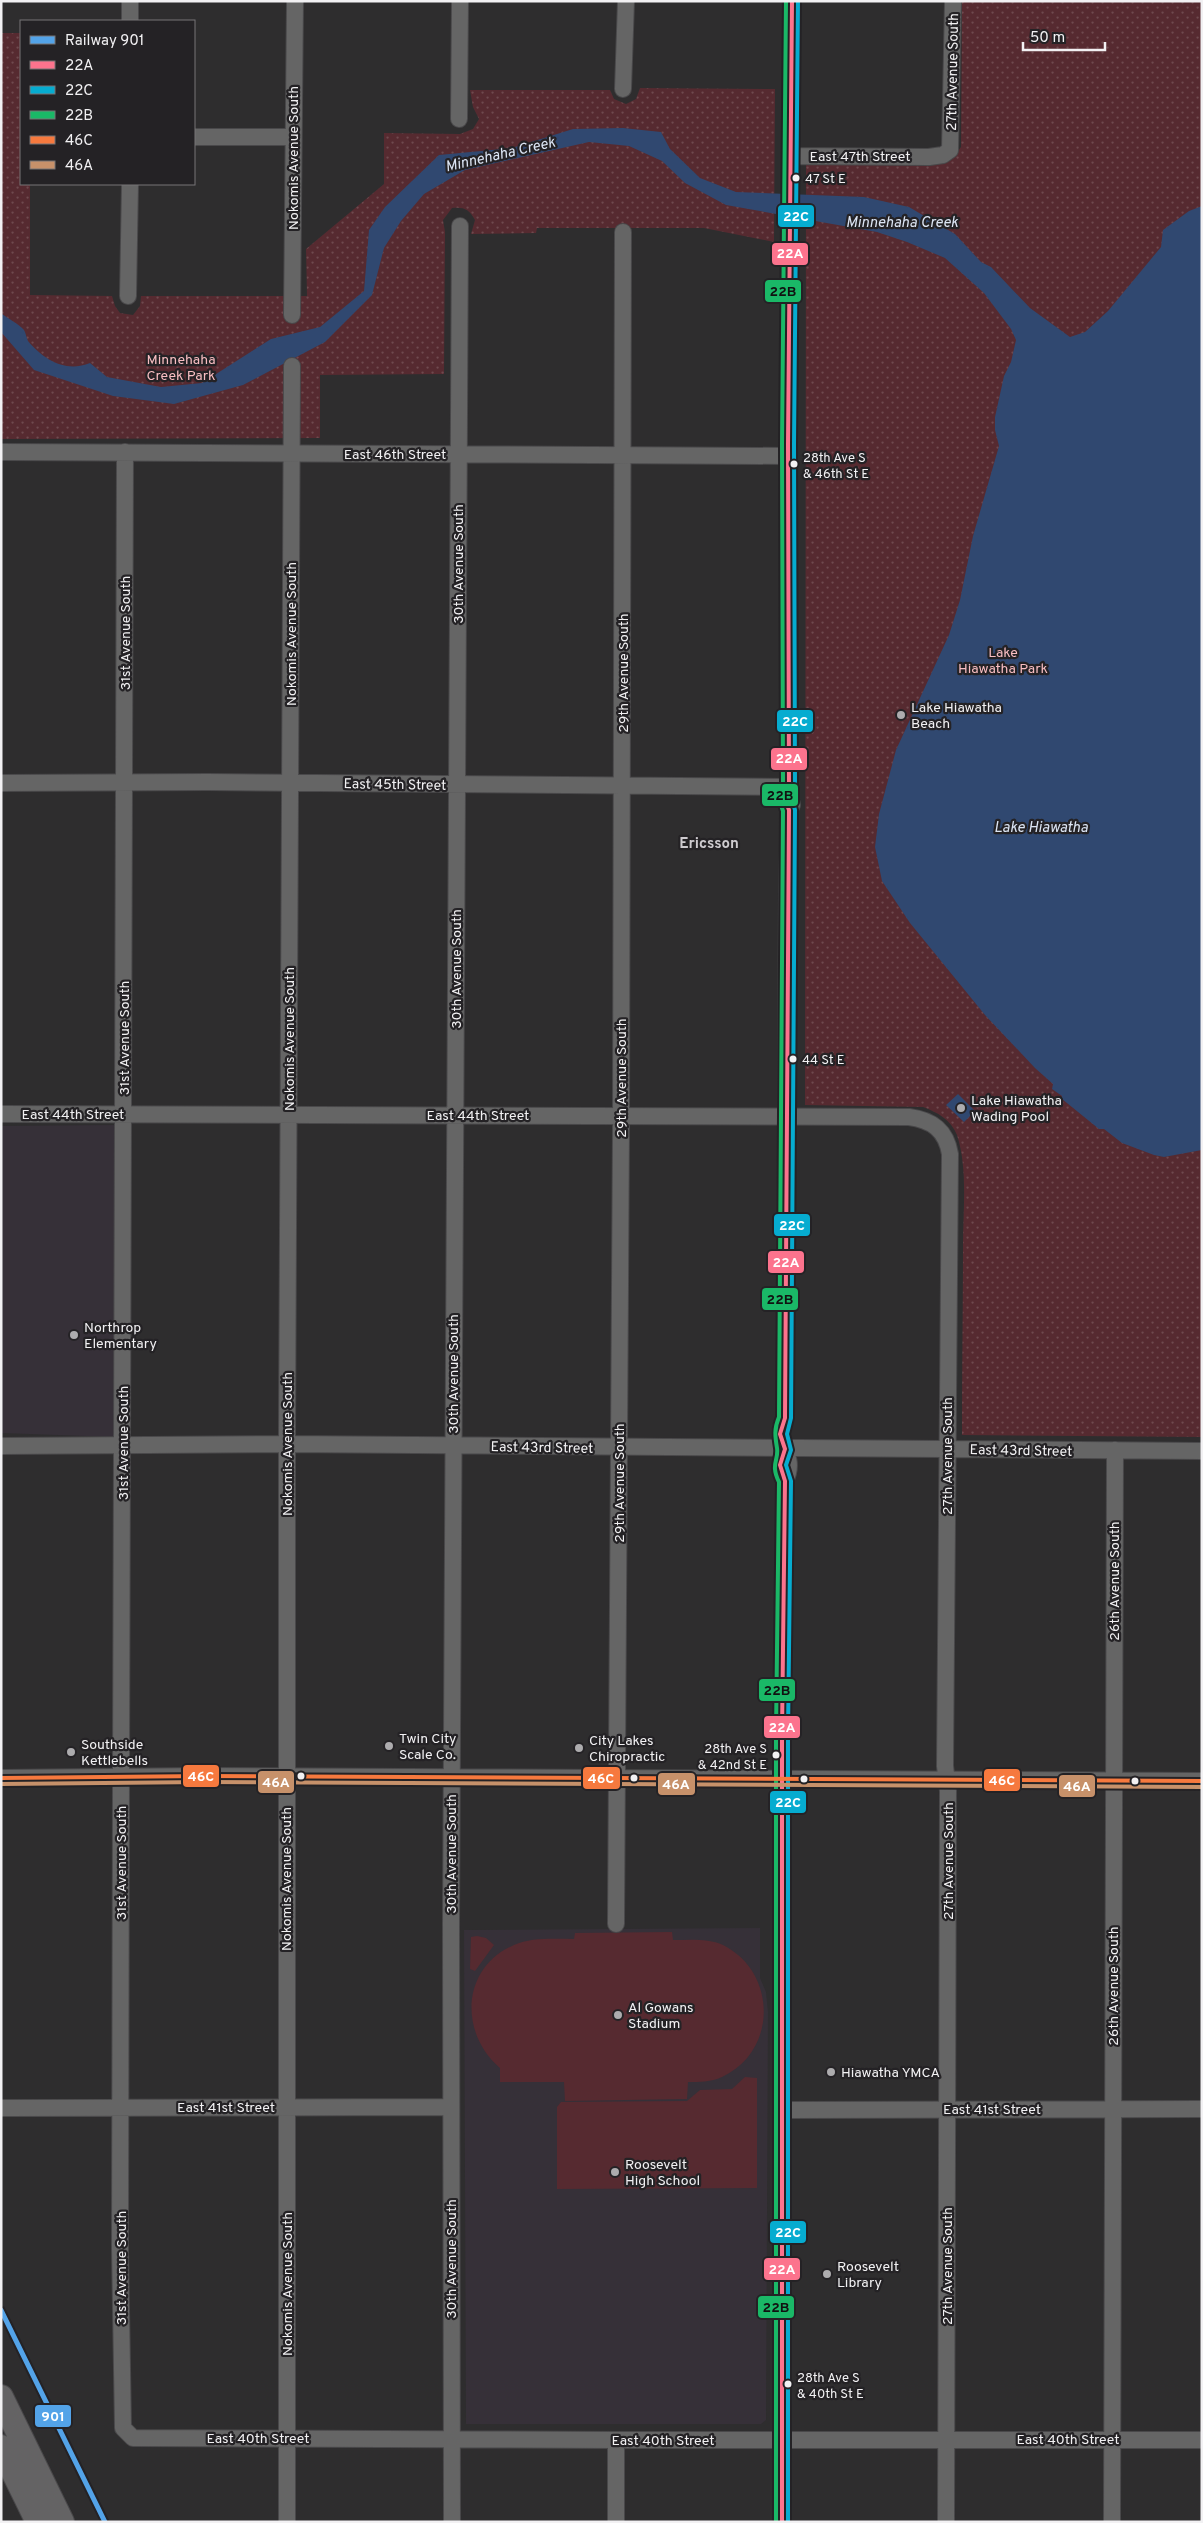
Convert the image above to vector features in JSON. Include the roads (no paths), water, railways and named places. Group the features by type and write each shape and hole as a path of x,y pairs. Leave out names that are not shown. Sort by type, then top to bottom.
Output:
{"highway":[{"path":"1,2397 62,2522"},
{"path":"1,2447 38,2522"}],"street":[{"path":"130,1 130,20"},
{"name":"Nokomis Avenue South","path":"292,315 295,1"},
{"path":"459,119 460,1"},
{"path":"624,89 626,1"},
{"path":"782,2522 782,1778 785,1481 780,1472 780,1456 789,1443 789,1431 785,1418 789,810 785,799 789,789 788,456 792,1"},
{"name":"27th Avenue South","path":"929,156 944,155 950,150 952,143 953,1"},
{"path":"195,137 293,137"},
{"name":"East 47th Street","path":"790,156 929,156"},
{"path":"128,296 130,185"},
{"name":"30th Avenue South","path":"452,2522 451,1778 460,226"},
{"name":"29th Avenue South","path":"616,1924 621,1116 623,232"},
{"name":"Nokomis Avenue South","path":"287,2522 286,1777 292,366"},
{"name":"East 46th Street","path":"1,452 788,456"},
{"name":"31st Avenue South","path":"125,452 121,1776 122,2424 125,2432"},
{"name":"East 45th Street","path":"1,783 290,782 622,785 789,789"},
{"name":"East 44th Street","path":"1,1114 124,1113 924,1119 937,1126 946,1140"},
{"name":"27th Avenue South","path":"946,1140 950,1154 946,1449 948,2109 946,2522"},
{"name":"East 43rd Street","path":"1,1446 287,1444 1202,1451"},
{"name":"26th Avenue South","path":"1112,2522 1114,1450"},
{"path":"1,1778 121,1776 946,1780 1113,1779 1202,1781"},
{"name":"East 41st Street","path":"1,2108 451,2107"},
{"name":"East 41st Street","path":"783,2110 1202,2109"},
{"name":"East 40th Street","path":"125,2432 133,2438 1202,2440"},
{"path":"616,2440 616,2522"}],"water":[{"name":"Lake Hiawatha","path":"623,128 661,132 670,149 700,178 736,192 864,197 909,207 955,234 981,262 991,267 1030,308 1070,337 1085,332 1108,311 1161,247 1163,230 1189,211 1202,206 1202,1150 1164,1157 1154,1155 1122,1143 1104,1129 1099,1129 1062,1099 1062,1096 1052,1089 1053,1084 1035,1068 985,1015 910,923 882,881 875,847 879,814 896,750 949,635 960,600 973,536 999,446 995,430 995,417 1004,376 1011,362 1016,340 1011,329 984,293 945,258 877,232 726,205 685,183 662,161 629,146 589,142 465,170 424,194 401,221 384,248 372,295 325,342 243,385 174,404 113,396 34,370 1,332 1,313 24,330 28,341 34,348 56,363 81,366 90,363 107,377 161,387 202,383 271,339 320,327 364,291 369,230 385,207 439,155 512,148 573,129"},
{"name":"Lake Hiawatha Wading Pool","path":"958,1094 975,1111 964,1122 946,1105"}],"rail line":[{"name":"901","path":"1,2310 105,2522"}],"place":[{"name":"47 St E","path":"796,178"},
{"name":"28th Ave S & 46th St E","path":"794,464"},
{"name":"Lake Hiawatha Beach","path":"901,715"},
{"name":"44 St E","path":"793,1059"},
{"name":"Lake Hiawatha Wading Pool","path":"961,1108"},
{"name":"Northrop Elementary","path":"74,1335"},
{"name":"Twin City Scale Co.","path":"389,1746"},
{"name":"City Lakes Chiropractic","path":"579,1748"},
{"name":"Southside Kettlebells","path":"71,1752"},
{"name":"28th Ave S & 42nd St E","path":"776,1755"},
{"name":"Al Gowans Stadium","path":"618,2015"},
{"name":"Hiawatha YMCA","path":"831,2072"},
{"name":"Roosevelt High School","path":"615,2172"},
{"name":"Roosevelt Library","path":"827,2274"},
{"name":"28th Ave S & 40th St E","path":"788,2384"}],"district":[{"name":"Ericsson","path":"709,843"}],"water label":[{"name":"Minnehaha Creek","path":"500,154"},
{"name":"Minnehaha Creek","path":"902,222"}],"park label":[{"name":"Minnehaha Creek Park","path":"181,368"},
{"name":"Lake Hiawatha Park","path":"1003,660"}]}
